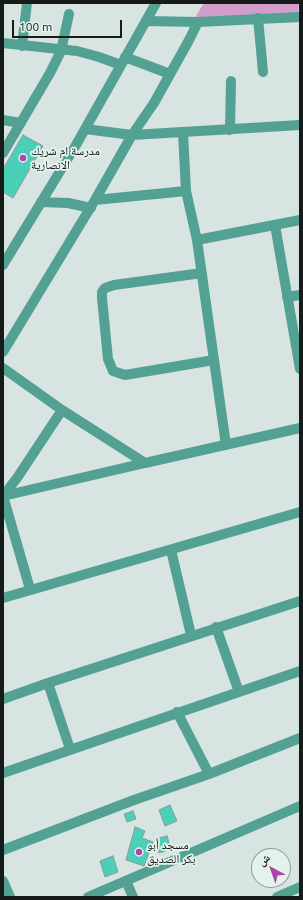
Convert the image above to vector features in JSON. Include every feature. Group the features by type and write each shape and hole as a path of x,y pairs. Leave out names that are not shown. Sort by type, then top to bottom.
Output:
{"street":[{"path":"22,46 27,3"},
{"path":"3,265 85,129 156,3"},
{"path":"3,153 50,73 61,51 69,14"},
{"path":"146,21 198,22 300,17"},
{"path":"258,18 263,72"},
{"path":"3,352 170,74 198,22"},
{"path":"3,43 61,51 82,52 123,61 170,74"},
{"path":"230,130 231,81"},
{"path":"3,120 21,123"},
{"path":"85,129 132,135 230,130 300,124"},
{"path":"183,133 186,191 197,240 226,445"},
{"path":"41,202 93,204 186,191"},
{"path":"197,240 300,220"},
{"path":"275,225 300,368"},
{"path":"202,273 114,285 106,288 102,292 102,298 108,359 113,371 125,375 214,360"},
{"path":"287,297 300,295"},
{"path":"3,368 62,410 145,464"},
{"path":"3,496 17,478 62,410"},
{"path":"3,496 300,428"},
{"path":"3,496 30,589"},
{"path":"3,598 300,512"},
{"path":"171,550 192,635"},
{"path":"3,699 216,627 300,601"},
{"path":"216,627 239,692"},
{"path":"3,773 300,671"},
{"path":"48,683 70,749"},
{"path":"177,712 209,774"},
{"path":"3,850 134,800 209,774 300,738"},
{"path":"88,897 300,806"},
{"path":"126,880 133,897"},
{"path":"3,881 10,897"},
{"path":"277,897 300,887"}],"shaded area":[{"path":"204,3 299,3 298,15 194,19"}],"building":[{"name":"مدرسة ام شريك الانصارية","path":"23,135 43,146 13,198 3,192 3,169"},
{"path":"170,805 177,821 165,826 159,810"},
{"path":"133,811 136,819 127,822 124,814"},
{"name":"مسجد أبو بكر الصديق","path":"135,827 145,831 142,838 153,842 144,866 126,860"},
{"path":"167,836 171,849 159,853 155,839"},
{"path":"113,856 118,872 105,877 100,861"}],"place":[{"name":"مدرسة ام شريك الانصارية","path":"23,158"},
{"name":"مسجد أبو بكر الصديق","path":"139,852"}]}
